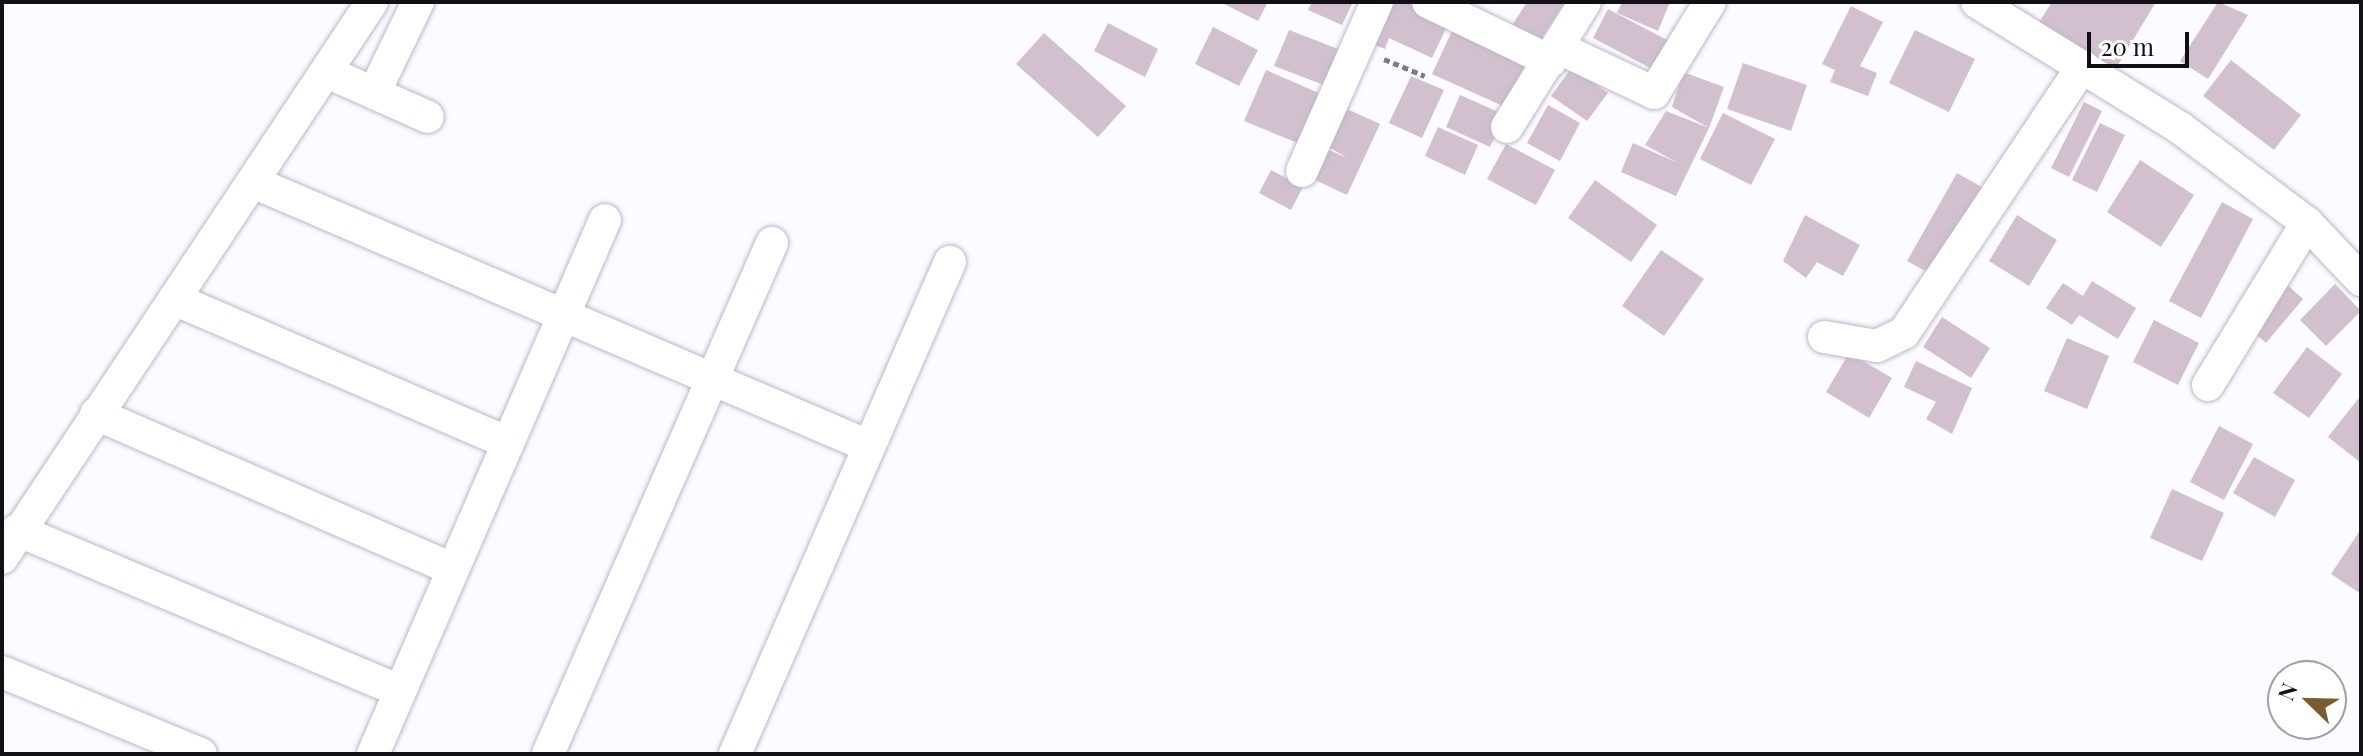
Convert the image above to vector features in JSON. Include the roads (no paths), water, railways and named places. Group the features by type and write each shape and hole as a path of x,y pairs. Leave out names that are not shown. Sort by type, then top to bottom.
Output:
{"street":[{"path":"2,558 17,530 329,73 372,2"},
{"path":"374,93 418,2"},
{"path":"1302,171 1377,2"},
{"path":"1428,2 1654,93 1710,2"},
{"path":"1507,127 1585,2"},
{"path":"1977,2 2083,66 2307,223 2361,280"},
{"path":"1824,337 1890,344 1916,322 2083,66"},
{"path":"329,73 428,117"},
{"path":"253,182 565,312 712,381 866,445"},
{"path":"373,754 605,220"},
{"path":"2208,385 2307,223"},
{"path":"548,754 772,243"},
{"path":"735,754 866,445 950,262"},
{"path":"174,299 508,443"},
{"path":"96,414 453,569"},
{"path":"17,530 400,691"},
{"path":"2,672 201,754"}]}
